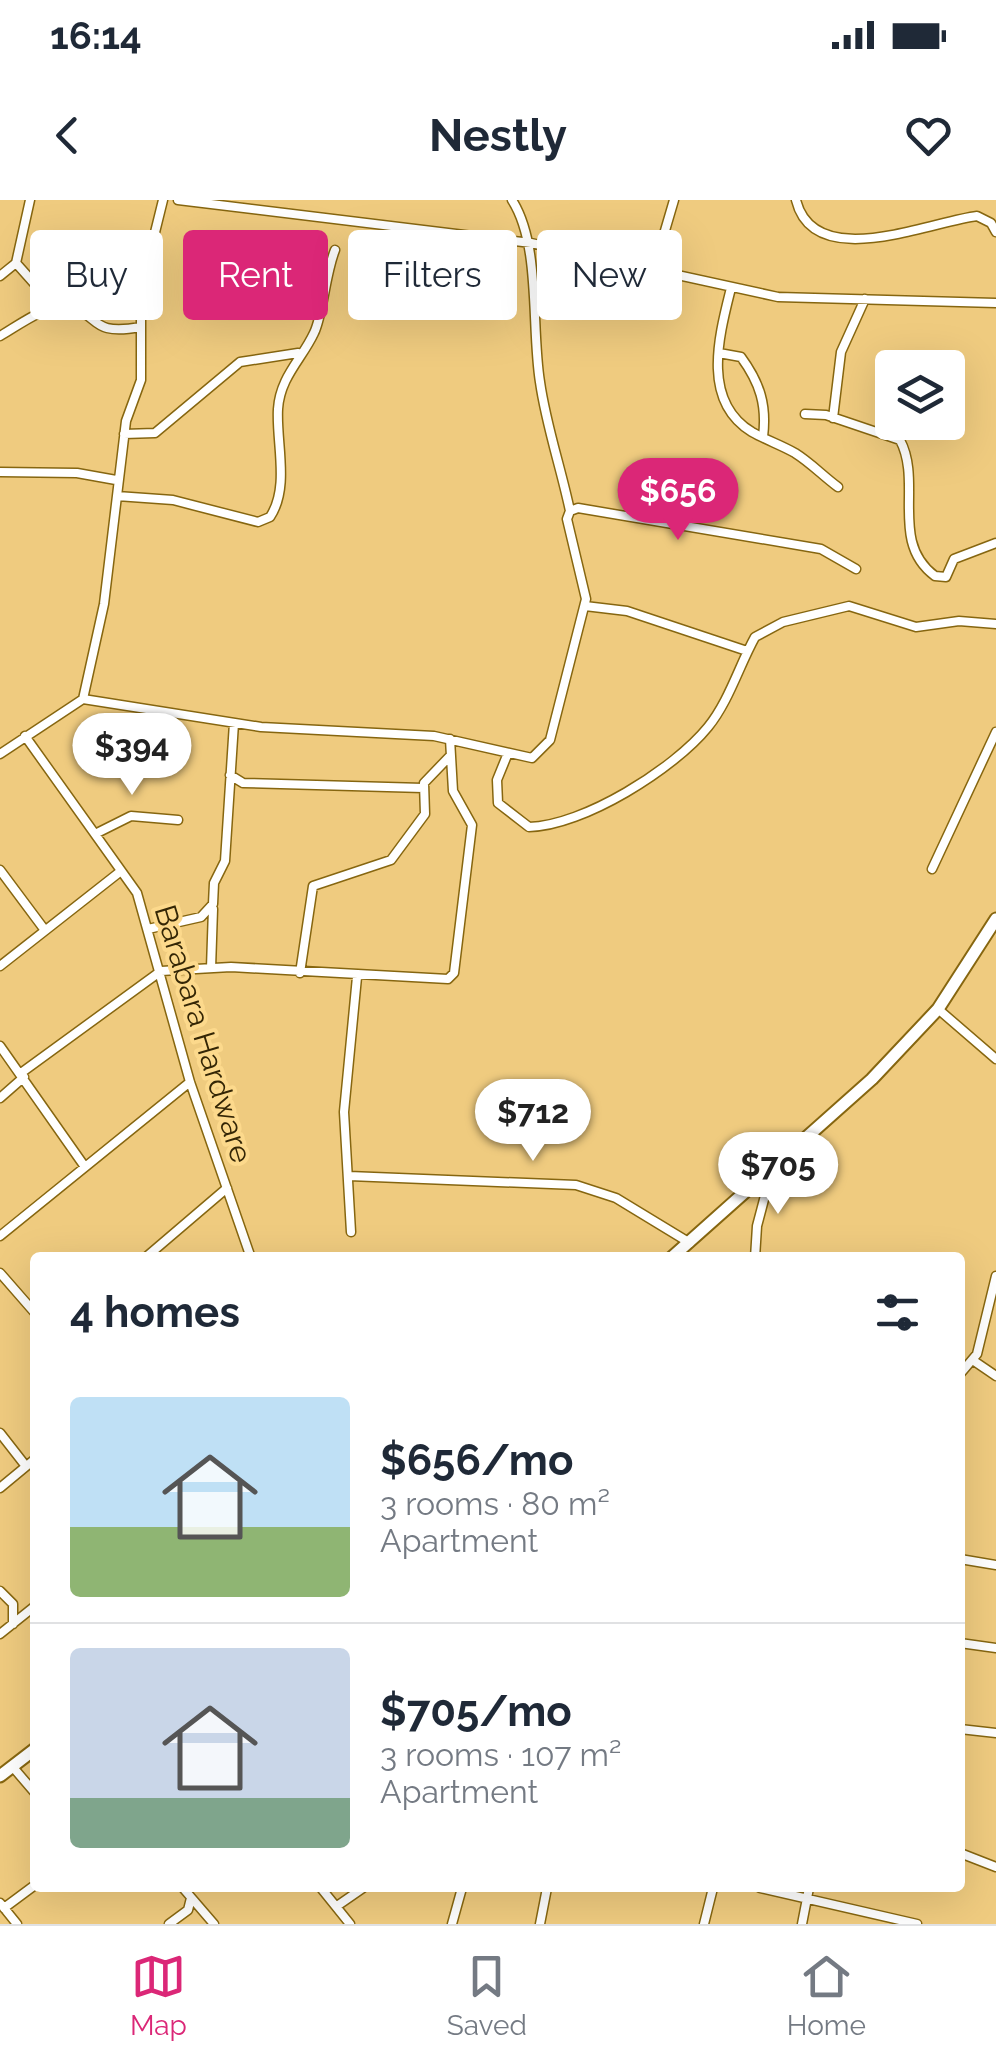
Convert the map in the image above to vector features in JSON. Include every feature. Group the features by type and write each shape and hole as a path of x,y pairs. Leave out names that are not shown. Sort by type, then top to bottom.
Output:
{"street":[{"path":"0,276 16,263 30,200"},
{"path":"82,699 104,604 124,434 143,367 141,289 162,200"},
{"path":"178,200 537,245"},
{"path":"0,754 82,699 234,723 450,738 532,758 550,740 585,606 568,522 570,510 540,389 532,323 531,244 512,200"},
{"path":"665,230 674,200"},
{"path":"796,200 800,217 812,228 836,236 874,239 977,216 991,223 996,232"},
{"path":"117,496 173,500 258,522 270,517 278,497 278,406 298,353 314,333 323,279 335,250"},
{"path":"16,263 30,279"},
{"path":"682,275 778,297 996,304"},
{"path":"731,288 717,377 722,395 741,424 795,453 838,487"},
{"path":"833,418 841,352 865,299"},
{"path":"0,336 32,320"},
{"path":"91,320 108,331 140,327"},
{"path":"124,434 155,433 240,362 298,353"},
{"path":"720,353 741,356 758,383 766,414 763,437"},
{"path":"805,414 833,418 900,440 911,464 910,536 928,571 946,577 954,559 996,543"},
{"path":"0,472 77,474 116,480"},
{"path":"570,510 582,508 820,549 856,569"},
{"path":"585,606 628,611 747,651"},
{"path":"508,753 498,772 495,798 518,822 533,828 582,817 638,784 706,730 747,651 768,627 849,606 916,627 960,621 996,624"},
{"path":"211,968 214,883 224,860 234,723"},
{"path":"932,869 996,732"},
{"name":"Barabara Hardware","path":"25,736 136,893 190,1082 249,1252"},
{"path":"0,1098 23,1075 160,970 211,968 444,982 454,973 472,826 453,791 448,756 450,738"},
{"path":"985,755 996,759"},
{"path":"300,973 315,883 391,860 425,814 424,788 448,756"},
{"path":"230,775 243,783 424,788"},
{"path":"97,833 131,816 178,820"},
{"path":"0,870 44,929"},
{"path":"0,966 122,871"},
{"path":"148,929 201,917 213,904"},
{"path":"679,1252 872,1079 938,1008 995,922"},
{"path":"351,1232 344,1112 357,977"},
{"path":"938,1008 996,1059"},
{"path":"0,1046 84,1167"},
{"path":"0,1236 190,1082"},
{"path":"755,1252 757,1226 771,1173"},
{"path":"349,1176 576,1185 616,1198 690,1243"},
{"path":"152,1252 227,1188"},
{"path":"0,1272 30,1307"},
{"path":"965,1369 974,1361 996,1276"},
{"path":"974,1361 996,1376"},
{"path":"0,1433 25,1465"},
{"path":"0,1488 30,1462"},
{"path":"965,1560 996,1565"},
{"path":"0,1591 13,1604 30,1606"},
{"path":"13,1604 13,1624"},
{"path":"0,1634 30,1610"},
{"path":"965,1644 996,1648"},
{"path":"965,1729 996,1733"},
{"path":"0,1776 30,1753"},
{"path":"12,1766 30,1786"},
{"path":"965,1855 996,1867"},
{"path":"17,1924 2,1905 30,1888"},
{"path":"188,1892 214,1924"},
{"path":"324,1892 350,1924"},
{"path":"336,1906 357,1892"},
{"path":"452,1924 461,1892"},
{"path":"540,1924 547,1892"},
{"path":"704,1924 711,1892"},
{"path":"802,1924 808,1892 916,1924"},
{"path":"169,1924 188,1910 191,1896"}]}
